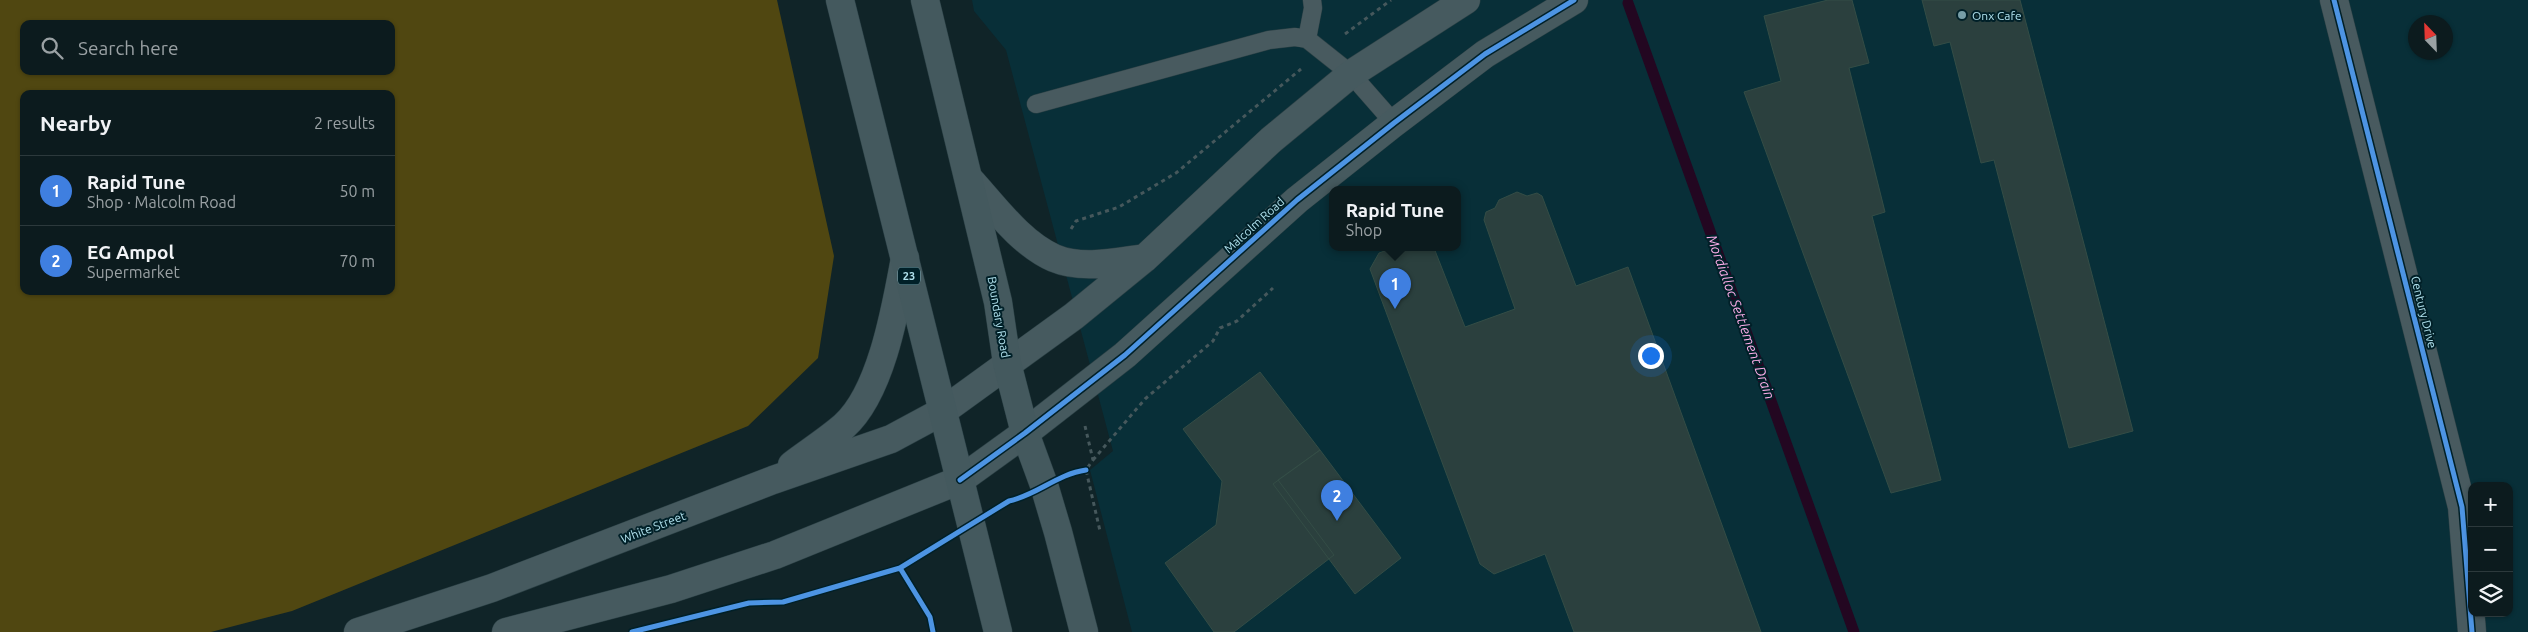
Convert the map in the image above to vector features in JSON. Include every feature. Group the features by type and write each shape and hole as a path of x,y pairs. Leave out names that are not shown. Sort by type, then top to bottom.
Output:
{"main road":[{"name":"23","path":"840,0 998,632"},
{"name":"Boundary Road","path":"925,0 998,302 1007,363 1025,433 1044,484 1084,632"}],"street":[{"path":"943,411 1074,316 1145,258 1271,140 1351,74 1466,0"},
{"name":"Malcolm Road","path":"960,480 1025,433 1125,355 1297,200 1394,123 1485,54 1574,0"},
{"name":"Century Drive","path":"2334,0 2462,507 2472,632"},
{"path":"970,180 1026,240 1054,258 1078,263 1106,264 1145,258"},
{"path":"773,480 846,425 869,392 890,327 905,258"},
{"name":"White Street","path":"358,632 492,588 773,480 891,439 943,411"},
{"path":"506,632 671,589 775,555 960,480"}],"lane":[{"path":"1307,39 1313,8 1312,0"},
{"path":"1036,104 1269,40 1295,36 1307,39 1351,74 1394,123"}],"path":[{"path":"1092,460 1145,399 1213,341 1220,328 1237,321 1273,288"},
{"path":"1044,484 1070,472 1086,470"}],"shaded area":[{"path":"0,0 777,0 834,256 818,358 748,426 292,611 211,632 0,632"},
{"path":"972,0 2528,0 2528,632 1132,632 1090,470 1113,451 1006,50 974,11"}],"building":[{"path":"1828,0 1852,0 1869,63 1849,68 1885,212 1872,216 1941,480 1891,493 1744,92 1781,81 1764,16"},
{"path":"1922,0 2020,0 2133,431 2069,448 1994,160 1981,163 1950,42 1934,46"},
{"path":"1517,192 1527,196 1537,193 1542,196 1576,286 1628,267 1761,632 1574,632 1545,554 1494,574 1480,564 1370,269 1379,253 1385,251 1435,251 1465,327 1515,309 1484,220 1486,212 1495,208 1499,200"},
{"path":"1260,372 1320,450 1278,480 1334,555 1234,632 1214,632 1165,563 1216,525 1222,481 1183,429"},
{"path":"1320,450 1401,558 1355,594 1273,484"}],"waterway":[{"name":"Mordialloc Settlement Drain","path":"1628,3 1854,632"}],"cycle path":[{"path":"960,480 1025,433 1125,355 1297,200 1394,123 1485,54 1574,0"},
{"path":"2334,0 2462,507 2472,632"},
{"path":"632,632 749,603 783,602 900,568 1009,501 1029,494 1066,476 1086,470"},
{"path":"900,568 930,617 933,632"}],"place":[{"name":"Onx Cafe","path":"1962,15"},
{"name":"Rapid Tune","path":"1395,309"},
{"name":"EG Ampol","path":"1337,521"}]}
